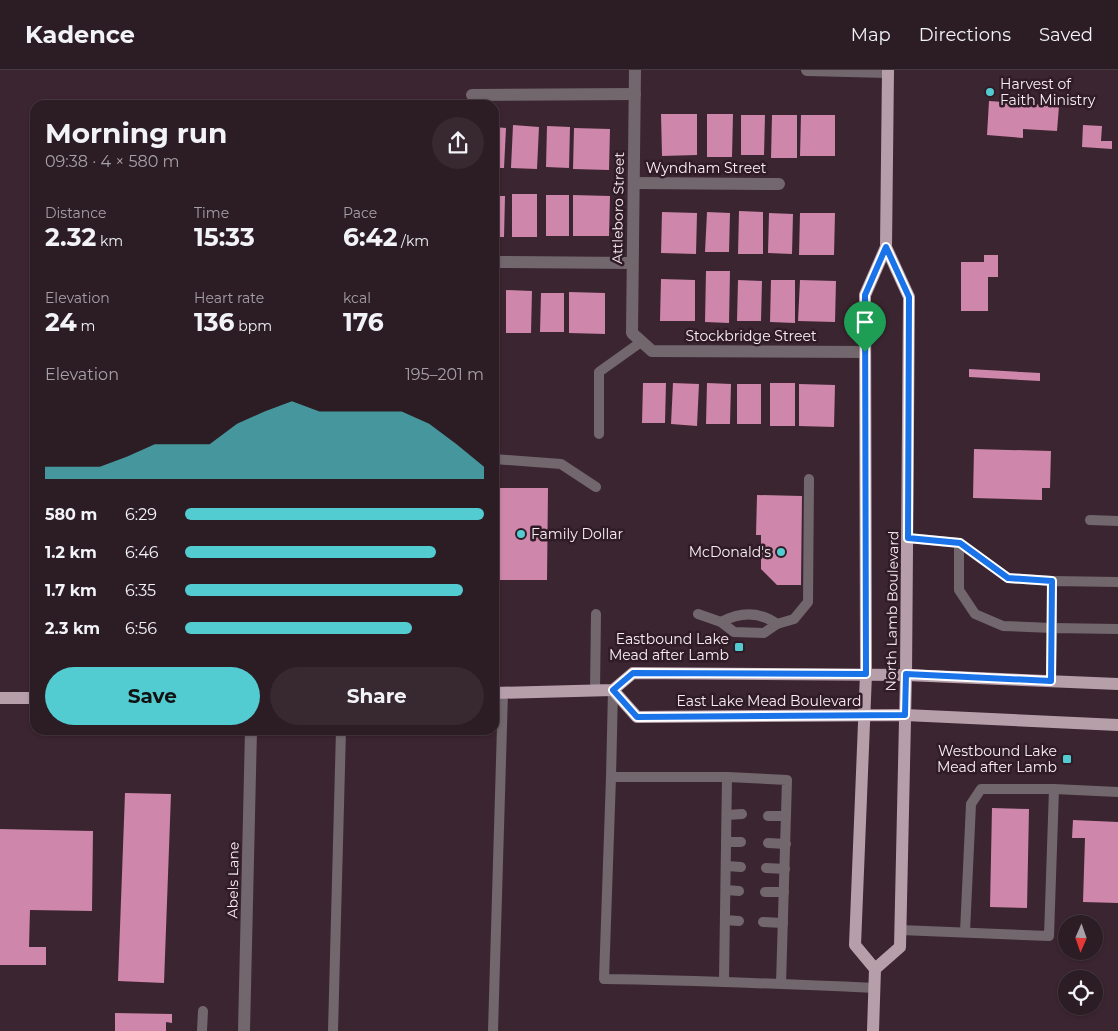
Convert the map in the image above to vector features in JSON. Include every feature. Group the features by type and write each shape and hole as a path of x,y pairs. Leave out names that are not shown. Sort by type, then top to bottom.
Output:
{"main road":[{"name":"North Lamb Boulevard","path":"886,247 909,297 908,538 900,946 876,969 856,945 866,674 865,295 886,247 888,71"},
{"name":"East Lake Mead Boulevard","path":"1118,684 906,674 633,673 613,690 637,717 905,715 1118,725"},
{"path":"499,693 613,690"},
{"path":"0,698 30,698"},
{"path":"873,1031 876,969"}],"street":[{"name":"Attleboro Street","path":"635,70 632,333 641,342"},
{"path":"807,70 888,71"},
{"path":"472,96 635,94"},
{"name":"Wyndham Street","path":"634,183 779,184"},
{"path":"499,262 632,263"},
{"name":"Stockbridge Street","path":"641,342 652,351 865,352"},
{"name":"Abels Lane","path":"244,1031 251,735"}],"lane":[{"path":"598,434 599,372 641,342"},
{"path":"499,459 561,464 596,487"},
{"path":"698,614 721,622 734,632 741,633 764,634 777,624 794,619 808,602 810,479"},
{"path":"1090,520 1118,521"},
{"path":"908,538 960,543 1008,578 1118,582"},
{"path":"960,543 959,590 974,614 1003,626 1118,630"},
{"path":"1051,681 1052,581"},
{"path":"595,690 596,614"},
{"path":"721,622 736,614 765,616 777,624"},
{"path":"613,690 604,979 724,980 875,988"},
{"path":"332,1031 341,735"},
{"path":"493,1031 497,735"},
{"path":"611,777 727,777 787,780 781,984"},
{"path":"724,980 727,777"},
{"path":"964,932 971,804 981,789 1054,789 1118,792"},
{"path":"900,930 1049,936 1054,789"},
{"path":"727,815 742,814"},
{"path":"768,816 786,816"},
{"path":"726,842 741,842"},
{"path":"768,843 786,844"},
{"path":"726,866 741,867"},
{"path":"766,868 784,869"},
{"path":"726,890 739,891"},
{"path":"765,892 784,892"},
{"path":"725,920 739,921"},
{"path":"763,922 783,923"},
{"path":"202,1031 203,1011"}],"building":[{"path":"989,101 1059,106 1057,131 1023,129 1023,138 987,135"},
{"path":"661,114 697,114 697,155 662,156"},
{"path":"707,114 733,114 732,157 707,157"},
{"path":"741,115 765,115 764,155 741,155"},
{"path":"772,115 797,115 797,158 771,158"},
{"path":"801,115 835,115 835,156 800,156"},
{"path":"513,125 539,127 537,169 511,168"},
{"path":"1083,125 1102,126 1101,141 1112,141 1112,149 1082,147"},
{"path":"547,126 570,127 569,168 546,167"},
{"path":"499,127 506,128 504,168 499,168"},
{"path":"574,128 610,129 609,170 573,169"},
{"path":"512,194 537,194 537,237 512,237"},
{"path":"546,195 569,195 569,236 546,236"},
{"path":"573,195 610,196 609,236 573,236"},
{"path":"499,196 505,196 504,237 499,237"},
{"path":"739,211 763,212 763,254 738,254"},
{"path":"662,212 697,213 696,254 661,253"},
{"path":"707,212 730,213 729,252 705,252"},
{"path":"769,213 793,214 792,254 768,253"},
{"path":"800,213 835,213 834,255 799,255"},
{"path":"984,255 998,255 998,277 988,277 988,311 961,311 961,262 984,262"},
{"path":"706,271 730,271 729,323 705,322"},
{"path":"661,279 695,280 695,321 660,321"},
{"path":"738,280 762,281 761,321 737,321"},
{"path":"771,280 795,280 795,323 770,322"},
{"path":"800,280 836,281 835,322 798,321"},
{"path":"506,290 532,291 531,333 506,333"},
{"path":"569,292 605,293 605,334 569,333"},
{"path":"499,293 500,293 499,332"},
{"path":"541,293 564,293 564,332 540,332"},
{"path":"969,369 1040,373 1040,381 969,377"},
{"path":"643,383 666,383 665,423 642,423"},
{"path":"673,383 699,384 697,426 671,424"},
{"path":"707,383 731,384 730,424 706,424"},
{"path":"770,383 795,383 795,426 770,426"},
{"path":"737,384 761,384 761,424 737,424"},
{"path":"799,384 835,385 834,427 799,426"},
{"path":"974,449 1051,451 1050,488 1042,488 1042,500 973,498"},
{"name":"Family Dollar","path":"499,488 548,488 547,580 499,580"},
{"name":"McDonald's","path":"757,495 802,496 801,585 777,585 761,569 761,535 756,535"},
{"path":"125,793 171,794 164,983 118,981"},
{"path":"992,808 1029,809 1027,908 990,907"},
{"path":"1073,820 1118,822 1118,903 1083,902 1085,838 1072,838"},
{"path":"0,829 93,831 92,911 30,910 29,947 46,947 46,965 0,965"},
{"path":"115,1013 172,1014 172,1023 166,1022 166,1031 115,1031"}],"place":[{"name":"Harvest of Faith Ministry","path":"990,92"},
{"name":"Family Dollar","path":"521,534"},
{"name":"McDonald's","path":"781,552"},
{"name":"Eastbound Lake Mead after Lamb","path":"739,647"},
{"name":"Westbound Lake Mead after Lamb","path":"1067,759"}],"route":[{"path":"886,247 909,297 908,538 960,543 1008,578 1052,581 1051,681 906,674 905,715 637,717 613,690 633,673 866,674 865,352 865,295 886,247"}]}
